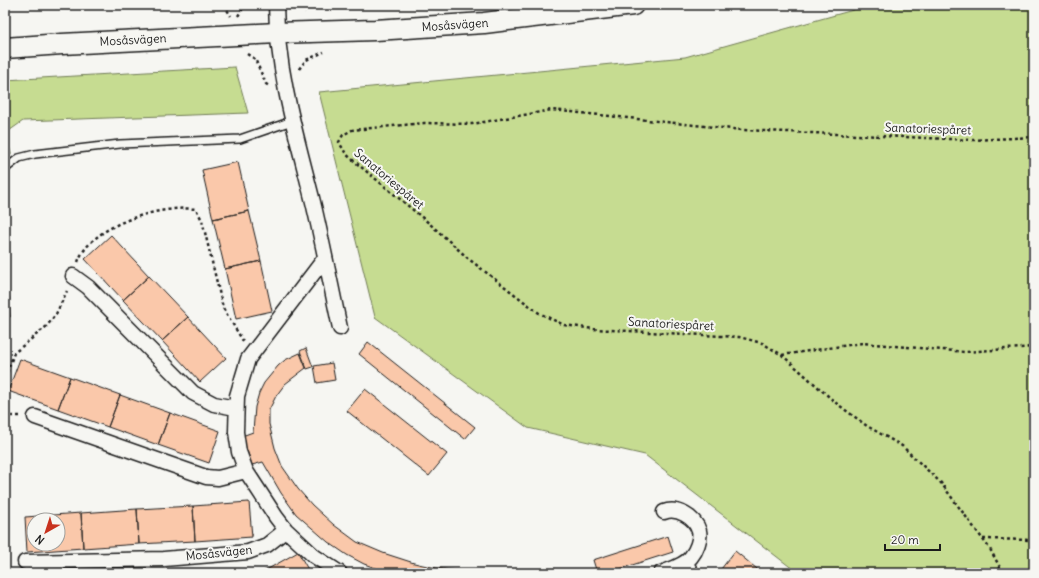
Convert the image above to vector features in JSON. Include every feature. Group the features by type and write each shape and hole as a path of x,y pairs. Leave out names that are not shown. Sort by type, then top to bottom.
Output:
{"main road":[{"name":"Mosåsvägen","path":"5,48 276,32 375,30 484,23 633,5"},
{"name":"Mosåsvägen","path":"5,41 62,44"}],"street":[{"path":"276,5 276,32 292,121 325,258 340,328"},
{"path":"325,258 252,354 242,372 236,408 236,432 239,452 246,471 258,491 286,530 314,556 340,573"},
{"path":"73,276 88,287 193,393 214,404 236,408"},
{"path":"35,417 206,477 218,478 246,471"},
{"path":"661,573 688,568 699,539 699,530 690,518 679,512 668,510 664,512"},
{"name":"Mosåsvägen","path":"25,562 164,559 248,552 267,545 286,530"}],"lane":[{"path":"5,169 19,158 35,154 120,144 240,139 292,121"}],"path":[{"path":"224,5 232,18"},
{"name":"Sanatoriespåret","path":"1003,573 983,539 941,483 902,446 867,426 855,417 782,355 762,343 739,337 594,329 564,325 539,313 470,260 430,224 360,166 346,154 339,142 343,135 352,130 424,123 472,124 552,110 742,130 973,140 1034,137"},
{"path":"5,378 14,353 47,326 56,314 80,256 94,238 134,217 181,208 196,209 202,220 223,308 252,354"},
{"path":"782,355 862,343 965,352 1034,347"},
{"path":"983,539 1034,540"}],"green space":[{"path":"871,5 1034,5 1034,573 798,573 645,455 528,428 375,317 319,92 685,57"},
{"path":"235,67 248,113 23,121 6,133 11,154 5,159 5,80"}],"building":[{"path":"238,162 249,211 213,219 202,170"},
{"path":"249,211 261,261 225,269 213,219"},
{"path":"111,235 149,276 123,300 85,259"},
{"path":"261,261 272,311 236,319 225,269"},
{"path":"149,276 188,317 162,341 123,300"},
{"path":"5,297 9,297 10,317 5,317"},
{"path":"188,317 226,358 200,382 162,341"},
{"path":"368,342 475,427 465,439 359,354"},
{"path":"306,348 313,367 307,369 300,351"},
{"path":"300,353 306,368 285,384 276,396 269,410 269,424 275,448 282,466 298,489 312,505 334,525 357,542 383,553 414,563 436,568 473,573 390,573 364,564 328,542 296,514 281,493 263,462 252,465 242,436 253,432 255,407 259,393 264,383 278,366 285,360"},
{"path":"20,359 70,377 58,409 8,391"},
{"path":"332,363 335,380 317,383 314,366"},
{"path":"70,377 120,395 108,427 58,409"},
{"path":"365,389 447,454 429,476 347,411"},
{"path":"120,395 170,413 158,445 108,427"},
{"path":"170,413 220,431 209,463 158,445"},
{"path":"249,502 252,537 195,541 193,506"},
{"path":"193,506 195,541 139,544 137,509"},
{"path":"137,509 139,544 83,548 81,513"},
{"path":"81,513 83,548 66,549 66,514"},
{"path":"668,536 673,552 607,573 597,573 593,560"},
{"path":"735,551 762,573 718,573"},
{"path":"298,552 310,573 261,573"},
{"path":"547,570 548,573 529,573"}]}
